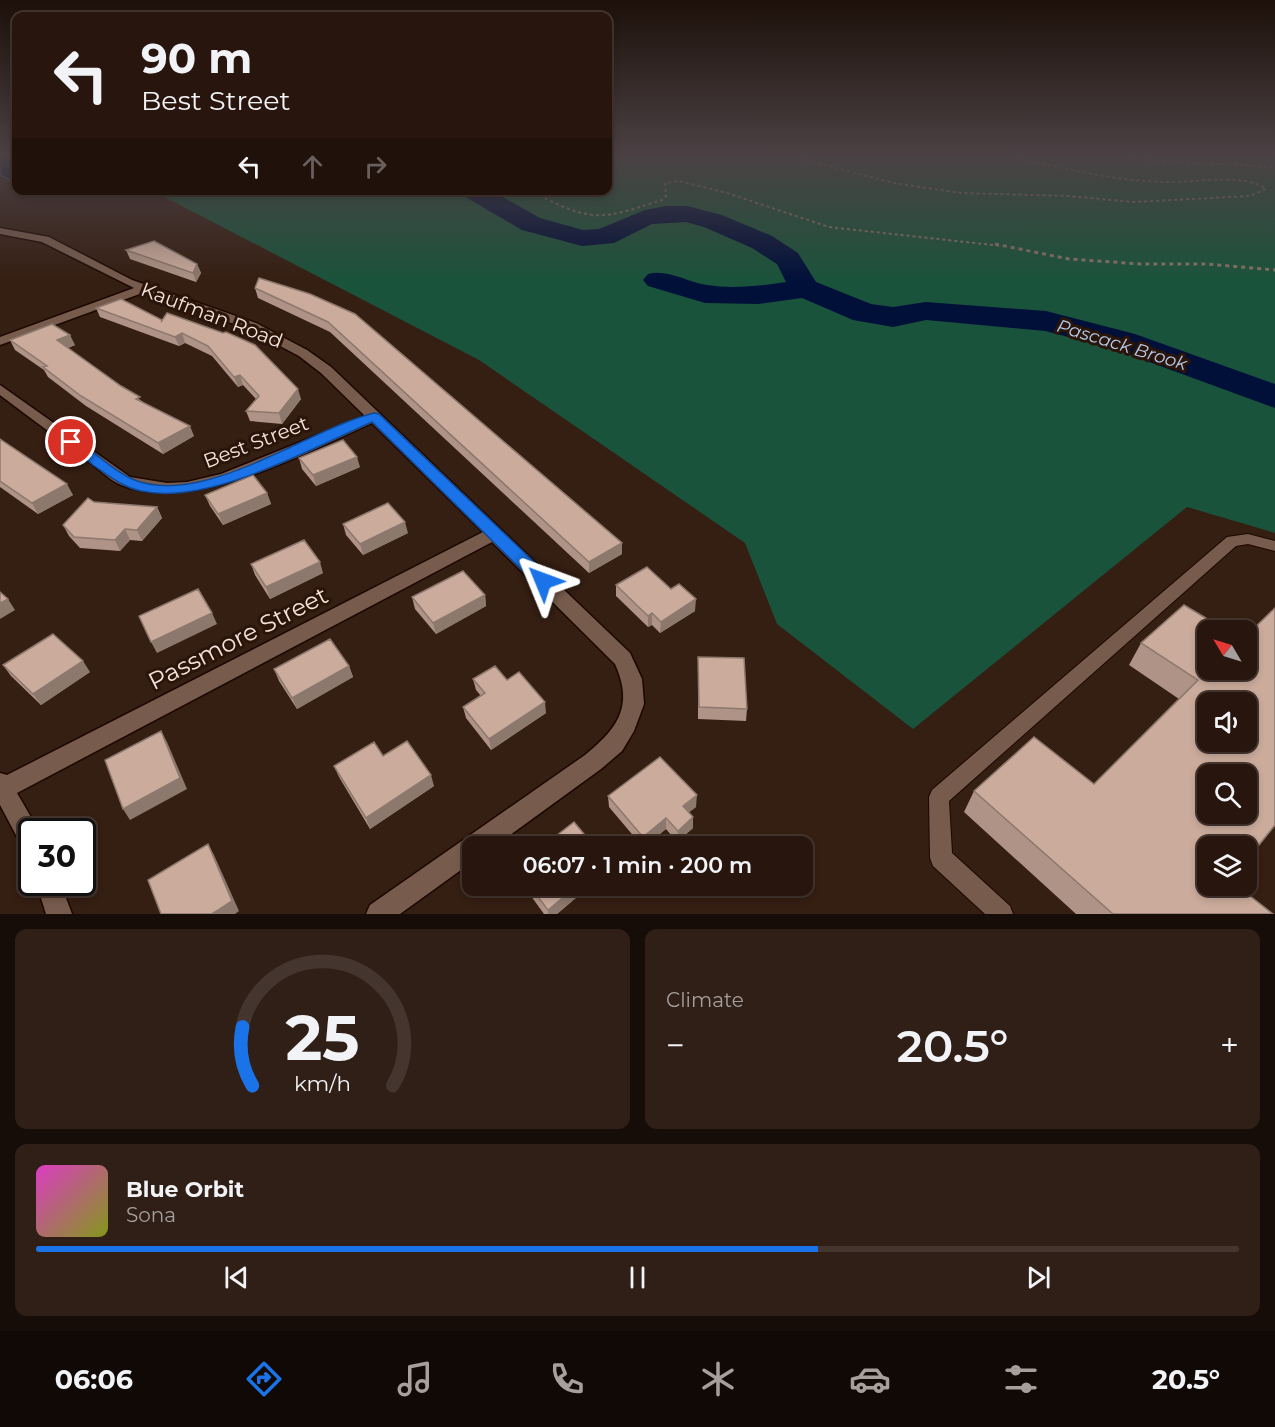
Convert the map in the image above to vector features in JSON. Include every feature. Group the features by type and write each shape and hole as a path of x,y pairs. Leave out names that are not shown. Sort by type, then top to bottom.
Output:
{"street":[{"name":"Kaufman Road","path":"0,231 45,239 128,282 241,322 278,338 326,370 623,659 632,679 634,704 627,725 614,744 593,762 489,836"},
{"path":"0,340 144,288"},
{"name":"Best Street","path":"0,389 125,481 142,487 164,489 195,487 232,477 374,417"},
{"name":"Passmore Street","path":"2,786 495,533"},
{"path":"2,786 19,818"},
{"name":"Kaufman Road","path":"379,914 462,855"},
{"path":"53,896 59,914"}],"lane":[{"path":"1002,914 941,858 939,796 1232,542 1248,539 1275,546"}],"path":[{"path":"543,197 574,212 604,215 662,200 665,197"},
{"path":"740,197 829,227 926,239 988,243 1069,259 1141,264 1207,264 1275,270"},
{"path":"1076,197 1140,202 1238,197"}],"green space":[{"path":"164,197 1275,197 1275,533 1187,507 913,729 777,624 745,543 479,360"}],"building":[{"path":"154,241 197,264 193,273 126,250"},
{"path":"259,278 310,294 355,314 622,543 589,562 328,322 255,288"},
{"path":"121,299 162,320 161,322 167,313 223,333 226,332 255,345 298,389 279,413 246,411 259,396 240,375 234,377 208,346 182,333 175,337 96,308"},
{"path":"52,324 70,335 57,340 140,397 136,399 190,426 158,443 81,396 43,367 47,366 10,340"},
{"path":"0,439 67,484 32,503 0,481"},
{"path":"343,440 357,457 313,475 299,458"},
{"path":"253,475 267,493 218,514 205,495"},
{"path":"88,498 94,502 157,507 137,530 125,529 115,540 74,537 63,525"},
{"path":"388,503 405,522 360,544 343,524"},
{"path":"304,540 320,562 266,587 251,564"},
{"path":"647,567 671,589 679,584 696,599 661,622 652,613 648,616 616,585"},
{"path":"463,571 485,595 433,623 412,597"},
{"path":"198,589 212,613 151,642 139,616"},
{"path":"0,592 8,599 0,603"},
{"path":"1184,605 1209,620 1197,620 1197,679 1141,643"},
{"path":"1275,608 1275,825 1257,847 1257,836 1197,836 1197,896 1250,896 1273,914 1113,914 974,791 1034,737 1094,784 1198,680 1257,680 1257,625"},
{"path":"53,634 83,661 33,694 3,665"},
{"path":"330,639 349,666 292,698 274,669"},
{"path":"698,657 744,658 747,709 699,707"},
{"path":"495,666 507,680 519,672 545,702 489,739 463,707 485,693 473,679"},
{"path":"161,731 180,778 123,809 105,760"},
{"path":"407,741 431,775 366,818 334,766 374,742 383,756"},
{"path":"660,757 697,795 683,806 693,817 678,831 666,818 644,836 608,796"},
{"path":"574,822 586,836 556,836"},
{"path":"208,844 232,901 212,914 161,914 148,880"},
{"path":"537,896 565,896 548,910"}],"waterway":[{"name":"Pascack Brook","path":"483,197 531,224 582,238 604,237 645,218 666,214 687,214 713,221 762,242 788,259 805,288"},
{"path":"658,280 705,294 759,295 805,288"},
{"name":"Pascack Brook","path":"805,288 864,313 893,317 926,311 1046,321 1123,341 1275,397"}],"route":[{"path":"71,442 125,481 142,487 187,488 232,477 374,417 543,581"}]}
